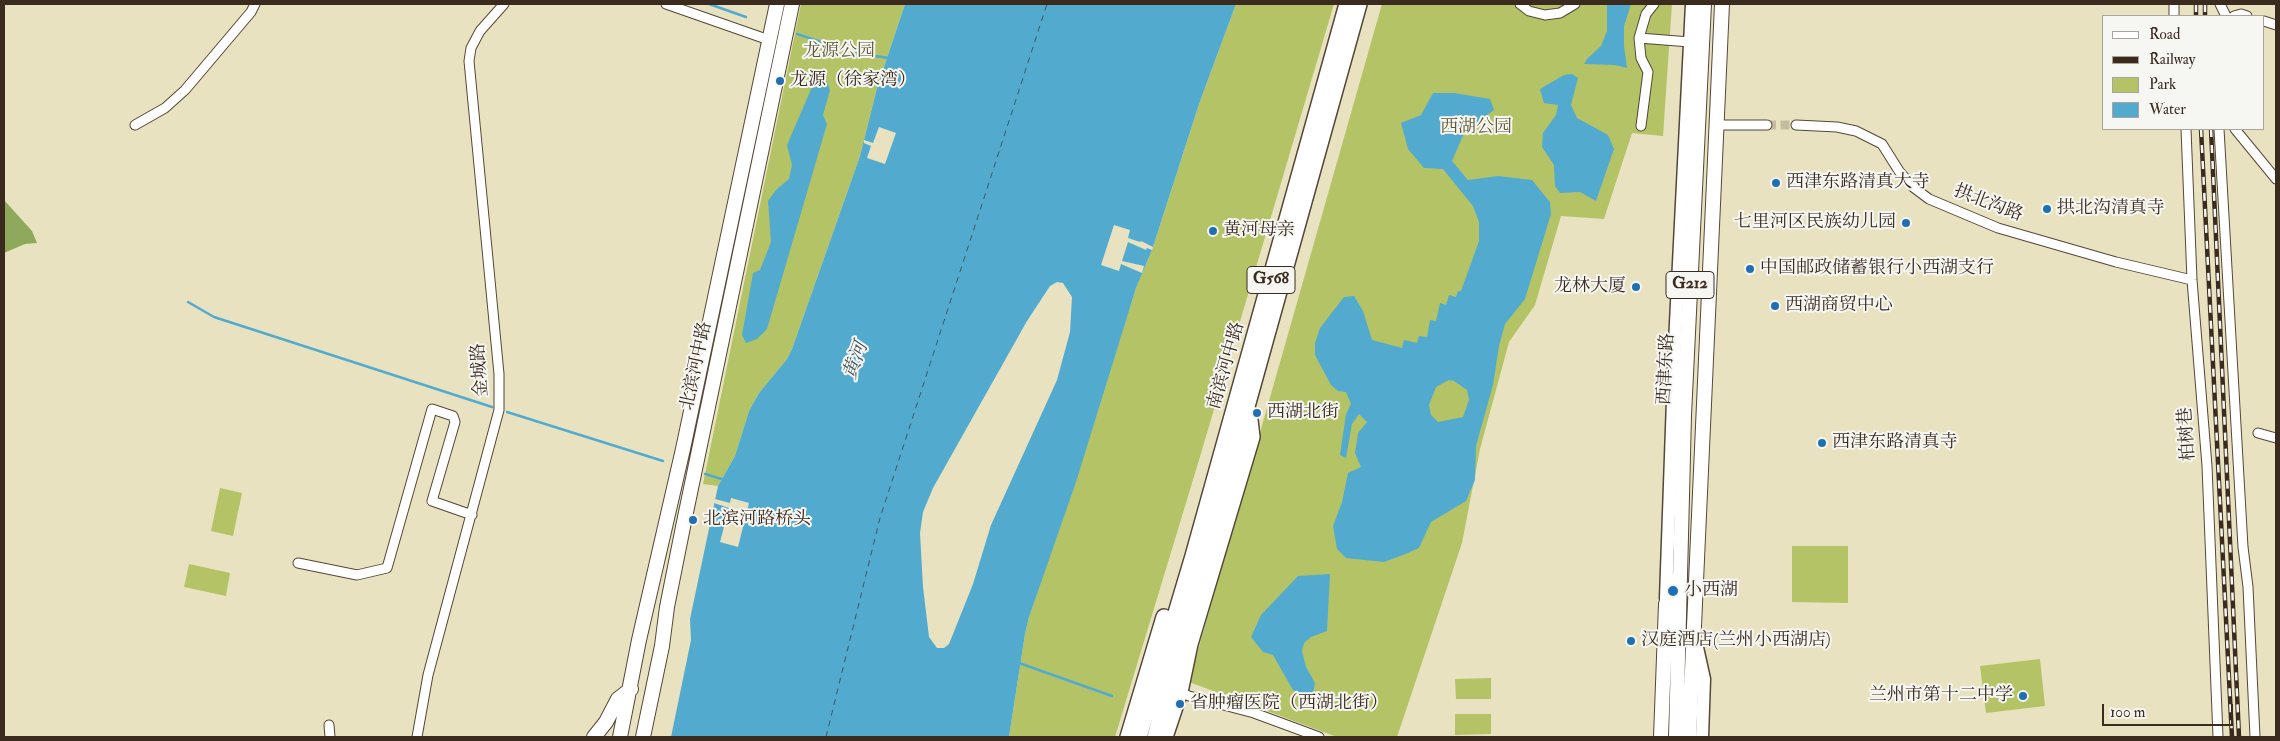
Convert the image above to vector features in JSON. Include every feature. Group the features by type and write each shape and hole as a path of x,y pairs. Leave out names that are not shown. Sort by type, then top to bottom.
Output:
{"highway":[{"name":"南滨河中路","path":"1139,737 1193,556 1347,4"},
{"name":"南滨河中路","path":"1155,737 1359,4"},
{"path":"1164,737 1180,692 1190,644 1252,437 1248,403"},
{"path":"1128,737 1180,569 1193,556"}],"main road":[{"name":"北滨河中路","path":"620,737 631,689 639,640 664,539 776,4"},
{"name":"北滨河中路","path":"643,737 662,646 667,608 792,4"},
{"name":"西津东路","path":"1676,737 1684,415 1704,4"},
{"name":"西津东路","path":"1689,737 1715,125 1722,4"},
{"path":"1661,737 1666,604 1679,566"},
{"path":"634,737 655,645 667,608"},
{"path":"594,737 606,722 618,699 631,689"}],"street":[{"path":"135,124 165,108 185,90 251,12 255,4"},
{"name":"金城路","path":"417,737 428,675 497,421 500,398 469,61 471,48 480,31 504,4"},
{"path":"666,4 769,40"},
{"path":"1520,4 1529,11 1544,15 1560,13 1575,4"},
{"path":"1641,126 1648,72 1641,58 1639,38 1646,14 1654,4"},
{"name":"西津东路","path":"1666,604 1675,343 1692,4"},
{"path":"1639,38 1690,42"},
{"path":"1715,125 1767,125"},
{"name":"拱北沟路","path":"1796,125 1837,126 1856,131 1882,144 1898,171 1913,187 1929,199 1998,228 2116,262 2192,280"},
{"name":"柏树巷","path":"2186,130 2192,280 2207,466 2218,737"},
{"path":"2219,130 2243,547 2248,587 2255,737"},
{"path":"2236,130 2276,180"},
{"path":"298,563 357,575 387,568 432,409 453,416 455,422 432,501 472,514"},
{"path":"2258,433 2276,438"},
{"name":"西津东路","path":"1694,628 1704,679 1702,737"},
{"path":"1170,737 1180,692 1254,713 1319,737"},
{"path":"329,725 330,737"}],"green space":[{"name":"龙源公园","path":"801,4 905,4 877,88 860,156 792,349 787,359 759,393 749,411 735,456 718,486 703,484"},
{"path":"1236,4 1334,4 1115,737 1009,737 1029,617 1136,288 1152,250 1199,104"},
{"name":"西湖公园","path":"1382,4 1672,4 1663,136 1632,133 1604,219 1561,216 1535,305 1509,342 1480,449 1462,543 1397,737 1337,737 1189,682"},
{"path":"4,200 32,231 37,243 25,244 4,253"},
{"path":"220,488 242,493 233,536 211,531"},
{"path":"1792,546 1848,546 1848,603 1792,602"},
{"path":"189,564 230,573 226,596 184,587"},
{"path":"2040,659 2045,706 1986,713 1980,666"},
{"path":"1491,678 1491,699 1456,699 1455,679"},
{"path":"1455,714 1491,714 1491,734 1455,735"}],"water":[{"name":"黄河","path":"905,4 1236,4 1199,104 1152,250 1136,288 1076,482 1029,617 1009,737 671,737 691,640 690,619 718,486 735,456 749,411 759,393 787,359 792,349 860,156 877,88","holes":["1057,282 1063,283 1072,297 1070,332 1057,380 991,525 973,584 949,644 944,648 937,648 929,637 923,587 920,533 923,512 933,488 1027,321 1050,286"]},
{"path":"1607,4 1631,4 1624,26 1627,68 1615,65 1584,64 1601,46 1607,31"},
{"path":"1572,74 1578,78 1571,105 1577,118 1608,135 1614,149 1596,201 1580,192 1560,193 1555,186 1554,165 1542,147 1543,133 1556,115 1558,105 1544,103 1540,89 1564,75"},
{"path":"815,80 826,80 830,90 823,115 827,124 767,329 757,339 746,343 742,335 753,273 760,270 771,242 768,201 776,190 789,179 792,165 787,145"},
{"path":"1433,93 1454,93 1490,99 1494,110 1465,131 1452,161 1468,180 1498,176 1532,180 1550,202 1551,214 1525,299 1505,324 1499,346 1493,385 1476,446 1475,480 1466,501 1431,522 1419,548 1384,562 1346,558 1337,549 1333,526 1342,502 1348,473 1361,467 1355,453 1358,433 1367,422 1359,414 1352,424 1346,458 1340,455 1346,414 1351,404 1346,392 1338,391 1331,385 1315,355 1315,343 1320,328 1344,297 1354,296 1363,311 1372,340 1402,348 1404,340 1417,343 1419,336 1427,337 1430,320 1436,321 1440,303 1446,305 1449,295 1456,297 1458,291 1461,291 1479,241 1479,222 1473,206 1443,169 1424,168 1408,149 1401,123 1421,115","holes":["1449,380 1454,381 1467,390 1469,400 1463,417 1438,422 1431,415 1429,405 1436,387"]},
{"path":"1330,574 1327,631 1311,637 1304,643 1302,651 1306,667 1315,683 1313,694 1307,697 1293,690 1273,655 1263,652 1251,637 1261,615 1298,576"}],"pier":[{"path":"879,127 896,133 885,164 867,158 871,146 864,143 864,140 873,143"},
{"path":"1114,225 1130,230 1128,238 1141,241 1153,247 1152,250 1147,248 1146,250 1128,242 1122,261 1144,266 1142,273 1121,264 1119,271 1101,265"},
{"path":"731,498 749,503 738,547 720,542 729,508 714,503 715,499 730,503"}],"waterway":[{"path":"709,4 746,17"},
{"path":"797,34 858,54 890,58"},
{"path":"188,302 214,317 492,407"},
{"path":"507,412 663,461"},
{"path":"705,474 725,480"},
{"path":"1019,663 1112,696"}],"ferry route":[{"path":"826,737 880,518 1047,4"}],"tunnel":[{"path":"1767,125 1796,125"}],"railway":[{"path":"2196,4 2196,15"},
{"path":"2205,4 2205,15"},
{"path":"2201,130 2232,737"},
{"path":"2211,130 2239,737"}],"place":[{"name":"龙源（徐家湾）","path":"780,81"},
{"name":"西津东路清真大寺","path":"1776,183"},
{"name":"拱北沟清真寺","path":"2047,209"},
{"name":"七里河区民族幼儿园","path":"1906,223"},
{"name":"黄河母亲","path":"1213,231"},
{"name":"中国邮政储蓄银行小西湖支行","path":"1750,269"},
{"name":"龙林大厦","path":"1636,287"},
{"name":"西湖商贸中心","path":"1775,306"},
{"name":"西湖北街","path":"1257,413"},
{"name":"西津东路清真寺","path":"1822,443"},
{"name":"北滨河路桥头","path":"693,520"},
{"name":"小西湖","path":"1673,591"},
{"name":"汉庭酒店(兰州小西湖店)","path":"1631,641"},
{"name":"兰州市第十二中学","path":"2023,696"},
{"name":"省肿瘤医院（西湖北街）","path":"1180,704"}]}
